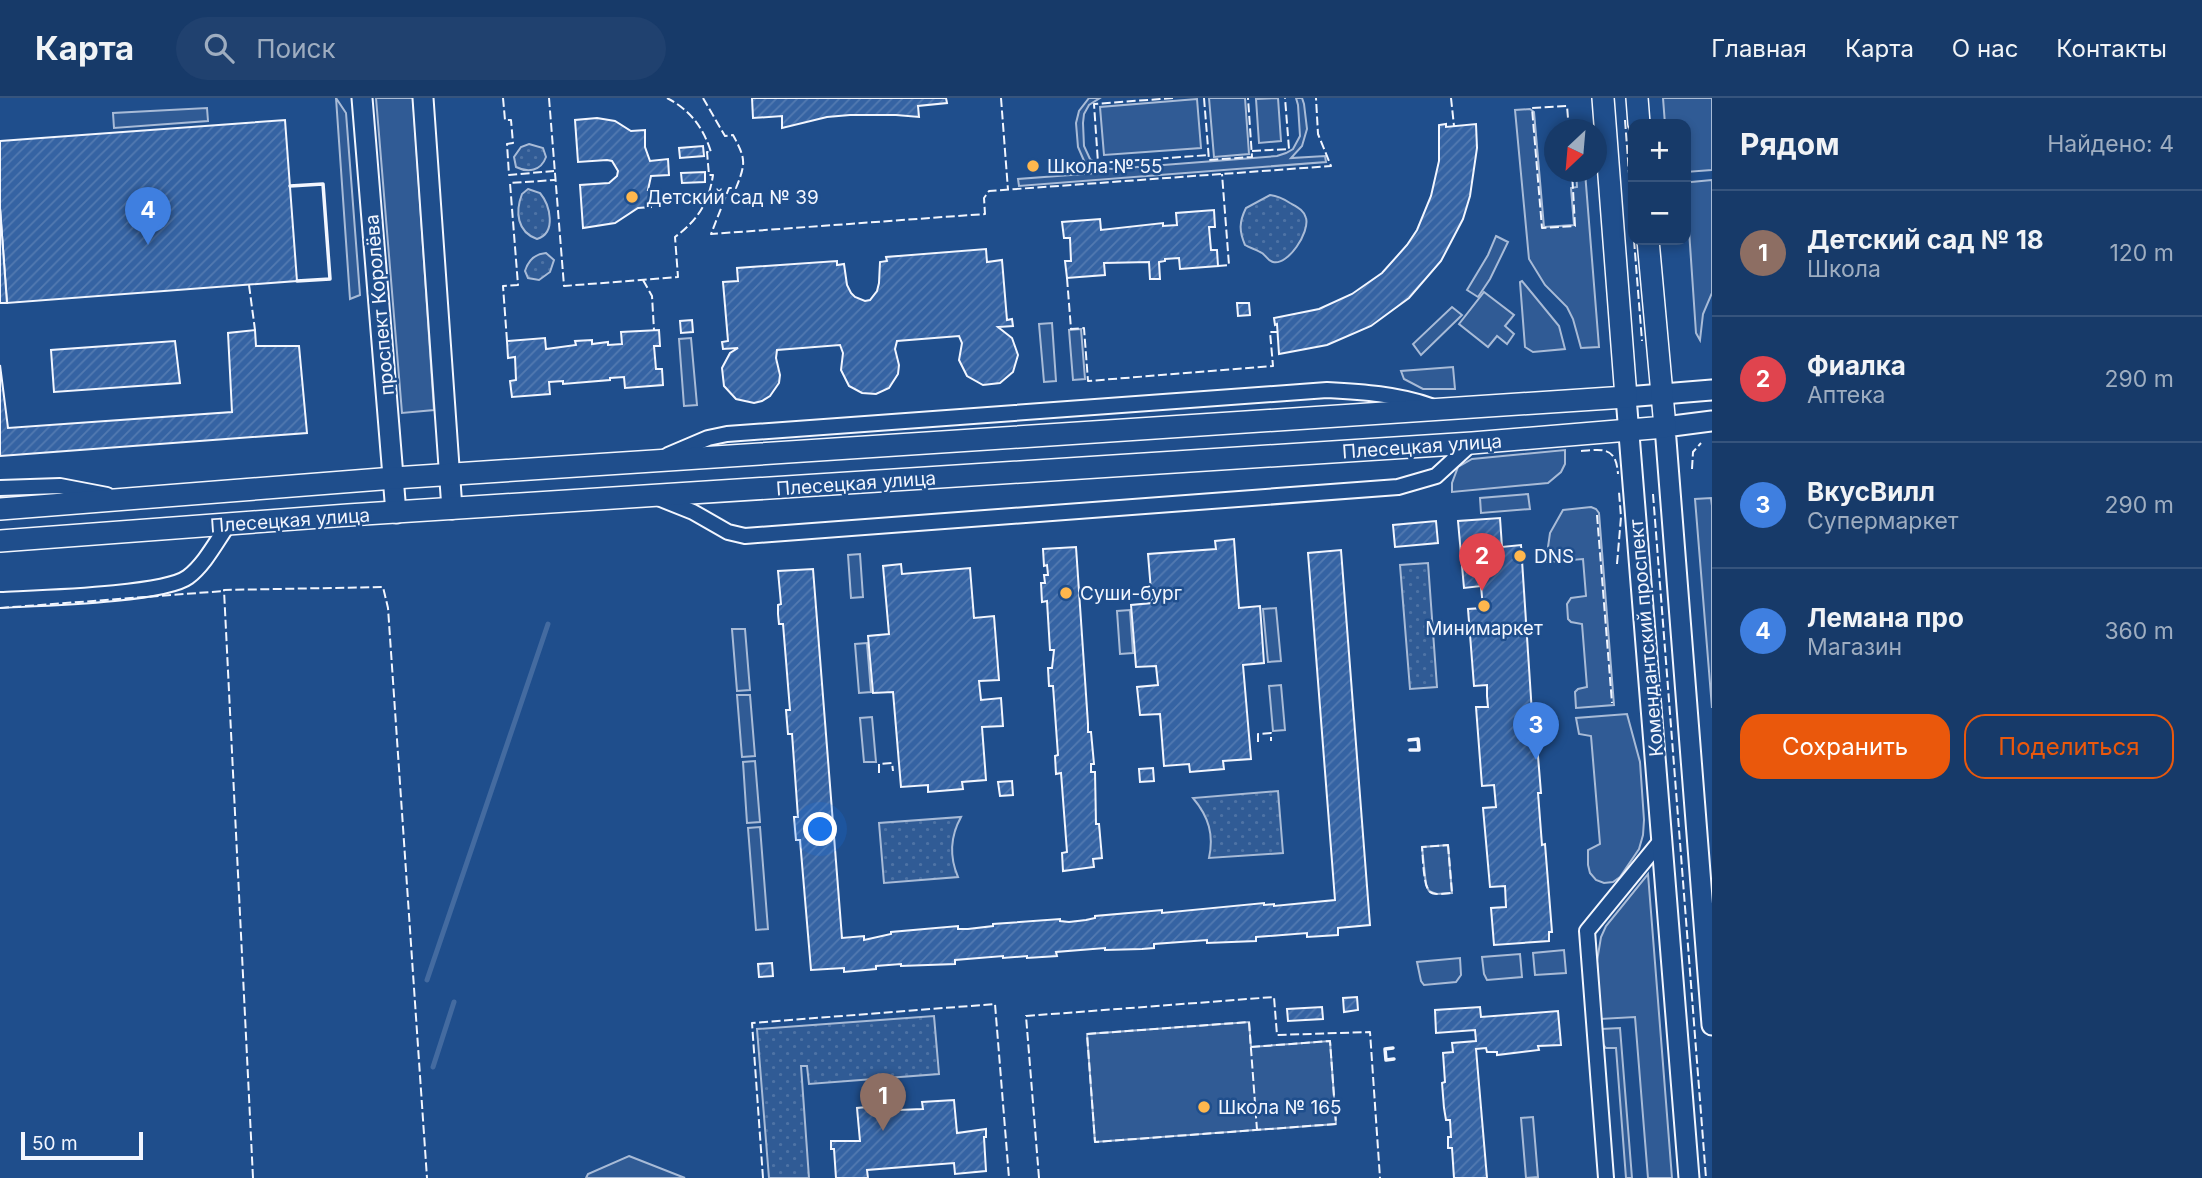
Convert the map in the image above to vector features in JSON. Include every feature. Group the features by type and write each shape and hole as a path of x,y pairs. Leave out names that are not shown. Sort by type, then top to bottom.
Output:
{"main road":[{"name":"Комендантский проспект","path":"1602,98 1626,397"},
{"path":"1637,98 1639,119"},
{"name":"Комендантский проспект","path":"1648,245 1665,427"},
{"name":"Плесецкая улица","path":"0,509 450,474 1446,411 1626,397"},
{"name":"Плесецкая улица","path":"0,541 1472,443 1665,427"}],"street":[{"name":"проспект Королёва","path":"362,98 396,513"},
{"path":"423,98 452,509"},
{"name":"Плесецкая улица","path":"1626,397 1712,390"},
{"name":"Комендантский проспект","path":"1626,397 1689,1178"},
{"name":"Плесецкая улица","path":"1665,427 1712,421"},
{"name":"Комендантский проспект","path":"1665,427 1712,1025"},
{"path":"654,496 693,512 728,532 745,536 1398,487 1436,476 1472,443"},
{"path":"0,488 60,486 132,499"},
{"path":"0,600 159,588 186,578 200,565 228,525"},
{"path":"1697,835 1712,850"},
{"path":"1606,1178 1587,931 1663,838"}],"shaded area":[{"path":"336,98 346,113 360,295 350,299"},
{"path":"376,98 413,98 434,410 402,413"},
{"path":"1089,98 1100,98 1089,105 1084,114 1084,146 1090,159 1103,168 1277,156 1286,153 1293,149 1300,136 1296,98 1302,98 1307,129 1302,146 1291,158 1325,156 1326,162 1019,186 1018,179 1098,173 1085,163 1078,147 1076,123 1079,111"},
{"path":"1209,98 1245,98 1249,154 1214,157"},
{"path":"1278,98 1281,141 1259,143 1256,99"},
{"path":"1663,98 1712,98 1712,170 1691,172 1691,119 1665,119"},
{"path":"1197,99 1201,148 1104,155 1100,107"},
{"path":"207,108 208,121 114,128 113,113"},
{"path":"1530,109 1534,112 1544,227 1574,225 1571,188 1577,187 1577,182 1586,182 1599,347 1581,348 1567,307 1545,285 1529,259 1515,110"},
{"path":"529,144 543,148 546,157 534,170 516,167 514,157 521,147"},
{"path":"1712,180 1712,293 1703,314 1700,340 1696,333 1690,245 1691,182"},
{"path":"528,189 540,193 549,211 547,231 537,239 525,232 519,221 520,201 522,194"},
{"path":"1270,195 1298,207 1306,218 1305,231 1297,247 1279,262 1271,261 1245,245 1241,231 1246,208"},
{"path":"1496,236 1508,242 1478,297 1467,290"},
{"path":"546,253 554,260 550,272 539,280 528,278 525,271 530,261 535,256"},
{"path":"1522,281 1559,326 1565,349 1533,352 1525,347"},
{"path":"1484,292 1514,315 1505,326 1514,334 1507,344 1497,336 1488,347 1459,324"},
{"path":"1452,307 1462,315 1421,355 1413,344"},
{"path":"1052,323 1056,381 1044,382 1039,324"},
{"path":"1081,329 1085,379 1073,380 1069,330"},
{"path":"691,338 697,405 684,406 679,339"},
{"path":"1453,367 1455,389 1423,389 1404,379 1401,371"},
{"path":"1565,450 1565,464 1561,472 1548,483 1452,492 1452,483 1458,467 1472,459"},
{"path":"1528,494 1530,509 1481,513 1480,498"},
{"path":"1711,498 1712,506 1712,708 1695,499"},
{"path":"1591,507 1599,513 1614,705 1576,708 1575,692 1587,687 1582,624 1568,619 1567,604 1571,598 1586,596 1583,559 1547,562 1548,547 1550,533 1563,510"},
{"path":"860,554 863,597 851,598 848,555"},
{"path":"1428,563 1437,687 1410,689 1400,565"},
{"path":"1276,608 1281,661 1268,662 1263,609"},
{"path":"1130,610 1133,653 1120,654 1117,611"},
{"path":"732,629 745,629 750,690 737,691"},
{"path":"867,643 871,692 859,693 855,644"},
{"path":"1281,685 1285,730 1273,731 1269,686"},
{"path":"737,695 750,695 755,756 742,757"},
{"path":"1627,714 1640,762 1643,835 1639,849 1620,877 1613,882 1604,883 1596,880 1588,865 1588,850 1600,844 1591,736 1579,734 1576,718"},
{"path":"872,717 876,762 864,762 860,718"},
{"path":"755,761 760,822 747,823 743,762"},
{"path":"1278,791 1283,853 1209,858 1209,826 1193,798"},
{"path":"961,817 952,847 958,877 884,883 879,823"},
{"path":"760,827 768,929 756,930 748,828"},
{"path":"1448,845 1452,893 1436,894 1429,891 1426,885 1422,847"},
{"path":"1648,874 1672,1178 1648,1178 1635,1017 1600,1019 1597,961 1601,937 1606,926"},
{"path":"1564,950 1566,973 1535,975 1533,953"},
{"path":"1520,954 1522,977 1487,980 1482,957"},
{"path":"1460,958 1461,975 1456,982 1424,985 1421,981 1417,962"},
{"path":"934,1016 939,1074 809,1084 807,1066 801,1066 809,1178 769,1178 757,1029"},
{"path":"1249,1022 1251,1047 1330,1041 1336,1124 1095,1142 1087,1034"},
{"path":"1620,1028 1632,1178 1626,1178 1616,1048 1606,1048 1602,1043 1601,1029"},
{"path":"1533,1117 1538,1177 1526,1178 1521,1118"},
{"path":"629,1156 685,1178 586,1178 588,1174"}],"building":[{"path":"752,98 946,98 947,103 918,106 919,117 850,115 827,117 782,128 782,116 753,118"},
{"path":"597,118 615,121 631,131 645,130 645,147 650,161 668,159 669,175 651,176 648,190 651,207 638,208 615,223 583,228 580,185 609,183 617,176 618,171 612,161 578,162 575,120"},
{"path":"285,120 297,281 7,303 0,208 0,141"},
{"path":"1446,124 1446,127 1476,124 1477,148 1470,196 1463,219 1441,261 1409,298 1371,326 1327,345 1279,354 1277,324 1275,325 1274,318 1319,309 1352,294 1382,273 1407,245 1417,230 1431,196 1439,161 1439,125"},
{"path":"703,146 704,156 680,158 679,148"},
{"path":"705,172 705,182 682,183 681,173"},
{"path":"0,208 7,303 0,303"},
{"path":"1214,210 1215,227 1209,227 1211,250 1217,250 1218,266 1180,269 1179,258 1165,259 1159,262 1160,279 1150,279 1149,262 1104,263 1105,275 1067,278 1065,261 1071,261 1070,238 1064,238 1062,222 1100,219 1101,230 1163,223 1163,226 1177,225 1176,213"},
{"path":"986,249 987,262 1002,260 1007,320 1012,319 1013,326 998,327 1012,338 1018,355 1013,372 1000,383 983,385 967,376 959,360 962,343 959,336 897,341 895,349 898,374 889,388 876,394 862,393 849,386 841,370 843,353 840,345 777,350 779,383 770,396 762,401 754,403 736,399 724,386 722,368 730,353 738,348 723,349 722,342 728,341 723,282 738,281 737,268 837,261 837,265 844,264 851,293 865,301 870,300 877,291 880,262 887,261 886,257"},
{"path":"1237,303 1249,303 1250,315 1238,316"},
{"path":"692,320 693,332 681,333 680,321"},
{"path":"255,330 256,346 299,346 307,433 0,456 0,365 8,428 232,412 228,333"},
{"path":"659,330 660,346 654,346 656,369 662,369 663,385 625,388 624,377 563,384 563,381 549,382 550,394 512,397 510,381 516,380 515,357 508,358 507,341 545,338 546,349 576,345 575,341 622,344 621,332"},
{"path":"175,341 180,383 54,392 51,350"},
{"path":"1500,518 1502,547 1521,545 1534,744 1537,744 1541,793 1538,793 1542,845 1545,844 1552,932 1549,932 1549,941 1494,945 1491,908 1506,907 1505,886 1490,887 1483,808 1496,807 1494,785 1482,786 1476,707 1488,707 1487,685 1474,686 1468,609 1483,608 1481,586 1464,588 1458,521"},
{"path":"1436,521 1438,543 1395,547 1393,525"},
{"path":"1234,539 1239,608 1260,606 1264,663 1243,665 1251,759 1223,761 1224,769 1190,772 1189,764 1164,766 1160,714 1140,715 1137,687 1158,685 1156,666 1136,667 1131,605 1152,603 1148,554 1216,549 1215,541"},
{"path":"1076,547 1088,732 1091,732 1094,764 1091,764 1091,772 1095,772 1096,824 1099,824 1102,858 1093,859 1094,867 1063,871 1062,853 1067,852 1061,773 1056,774 1055,756 1058,755 1053,686 1049,686 1048,668 1052,668 1054,650 1050,650 1047,601 1042,602 1041,583 1045,583 1044,575 1048,575 1047,565 1044,566 1043,549"},
{"path":"1341,550 1370,925 1338,928 1338,935 1307,937 1307,933 1256,937 1256,941 1207,943 1207,940 1154,944 1154,948 1105,948 1056,952 1057,956 1003,956 955,960 955,964 901,964 844,972 844,968 811,970 800,840 796,840 794,817 798,817 792,734 788,734 786,710 790,710 783,624 779,624 778,614 778,605 781,604 778,571 813,569 842,938 864,936 864,940 891,932 958,926 958,929 968,929 993,924 1060,919 1069,922 1095,916 1162,910 1162,913 1264,903 1274,906 1335,900 1308,553"},
{"path":"901,564 902,574 970,568 974,618 994,616 999,680 979,681 981,700 1001,698 1003,726 982,727 986,780 962,782 963,789 928,792 928,785 901,787 893,692 873,693 868,636 889,634 883,566"},
{"path":"1153,768 1154,781 1140,782 1139,769"},
{"path":"1012,781 1013,795 1000,796 998,782"},
{"path":"772,963 773,976 759,977 758,964"},
{"path":"1357,997 1358,1010 1344,1012 1343,998"},
{"path":"1322,1007 1323,1019 1288,1021 1287,1009"},
{"path":"1480,1007 1481,1017 1558,1011 1561,1045 1538,1046 1539,1050 1497,1055 1497,1052 1487,1052 1486,1048 1476,1049 1487,1178 1454,1178 1452,1148 1448,1148 1448,1137 1451,1137 1450,1120 1446,1120 1444,1108 1443,1053 1453,1052 1452,1043 1476,1041 1475,1030 1436,1033 1435,1010"},
{"path":"954,1100 957,1133 986,1129 986,1171 955,1174 954,1163 867,1170 868,1178 836,1178 831,1141 860,1141 857,1108 897,1102 898,1110 923,1109 922,1102"}],"waterway":[{"path":"427,980 548,624"},
{"path":"433,1067 454,1002"}],"fence":[{"path":"503,98 505,120 511,120 513,143 507,144 509,175 554,171"},
{"path":"549,98 564,286 678,277 675,237 701,210 709,194 713,175 709,175 707,152 711,152 700,127 689,114 667,98"},
{"path":"703,98 725,136 733,135 743,161 736,188 729,188 711,234 985,214 984,198 989,191 1331,166 1318,134 1316,98"},
{"path":"1001,98 1008,190"},
{"path":"1173,98 1094,104 1098,163 1209,155"},
{"path":"1204,98 1209,160 1252,157 1248,98"},
{"path":"1252,151 1289,149 1285,98"},
{"path":"1451,98 1454,126"},
{"path":"1568,119 1567,106 1532,108 1542,228 1575,226 1573,182"},
{"path":"1625,120 1630,182"},
{"path":"1218,266 1229,265 1222,174"},
{"path":"507,341 503,286 518,285 510,183 555,180"},
{"path":"1634,245 1642,341"},
{"path":"1067,278 1071,329 1084,328 1088,381 1273,366 1270,332 1277,332"},
{"path":"643,280 652,296 654,330"},
{"path":"249,285 255,330"},
{"path":"1692,469 1693,452 1701,443"},
{"path":"1581,451 1602,450 1611,454 1615,459 1618,474"},
{"path":"1617,564 1621,517 1619,492"},
{"path":"1653,494 1706,1178"},
{"path":"1597,515 1612,703"},
{"path":"253,1178 224,590 383,587 388,608 427,1178"},
{"path":"0,608 224,591"},
{"path":"1258,742 1258,734 1271,733 1271,741"},
{"path":"879,773 879,764 892,763 893,771"},
{"path":"1448,845 1452,893 1432,893 1426,884 1422,847 1448,845"},
{"path":"1039,1178 1026,1016 1274,997 1277,1035 1370,1032 1380,1178"},
{"path":"763,1178 752,1023 995,1004 1009,1178"},
{"path":"1251,1047 1330,1041 1336,1124 1276,1128 1246,1131 1095,1142 1087,1034 1249,1022 1257,1130"}],"wall":[{"path":"290,186 323,184 330,279 297,281"},
{"path":"1409,740 1418,739 1419,750 1410,750"},
{"path":"1393,1048 1385,1049 1386,1060 1394,1059"}],"place":[{"name":"Школа № 55","path":"1033,166"},
{"name":"Детский сад № 39","path":"632,197"},
{"name":"Лемана про","path":"148,245"},
{"name":"DNS","path":"1520,556"},
{"name":"Фиалка","path":"1482,591"},
{"name":"Суши-бург","path":"1066,593"},
{"name":"Минимаркет","path":"1484,606"},
{"name":"ВкусВилл","path":"1536,760"},
{"name":"Школа № 165","path":"1204,1107"},
{"name":"Детский сад № 18","path":"883,1131"}]}
